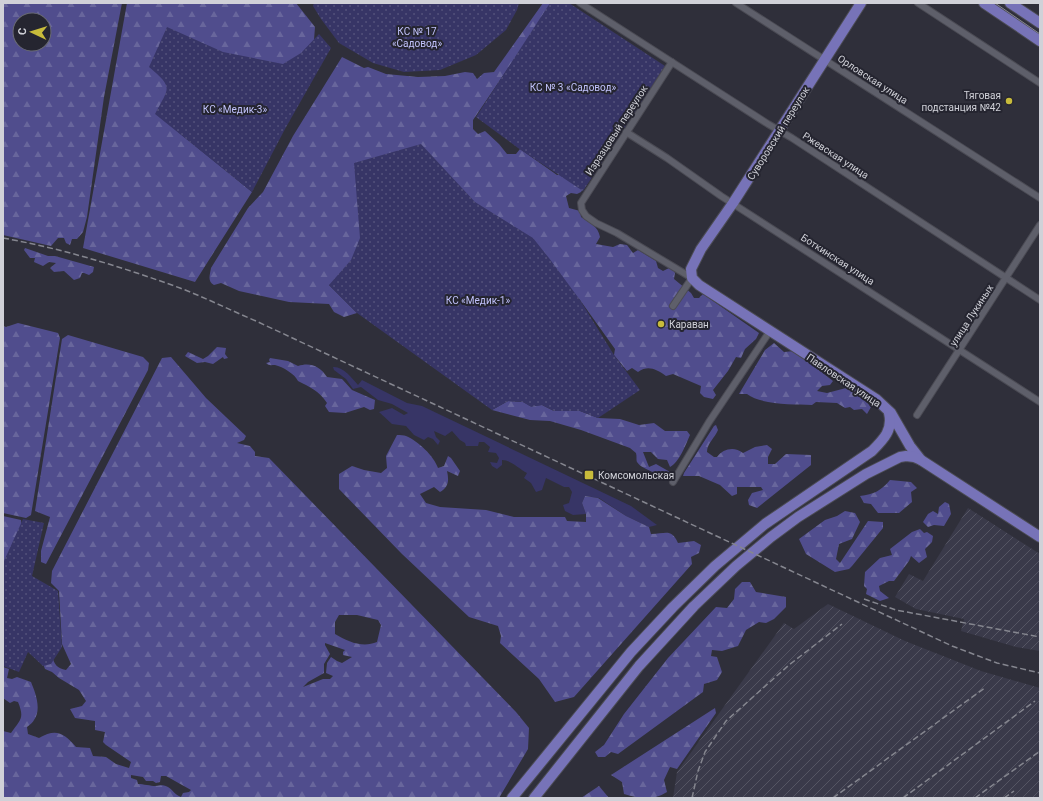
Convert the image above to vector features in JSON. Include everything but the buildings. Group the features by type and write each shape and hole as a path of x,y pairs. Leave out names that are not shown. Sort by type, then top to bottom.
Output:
{"main road":[{"name":"Суворовский переулок","path":"692,278 691,269 701,249 780,131 861,3"},
{"path":"984,3 1040,41"},
{"path":"1010,3 1040,23"},
{"name":"Павловская улица","path":"692,278 699,285 876,399 891,413 910,446 921,460 1040,537"},
{"path":"512,798 631,652 684,596 715,566 765,524 872,451 887,435 890,428 888,409"},
{"path":"534,798 639,666 694,606 730,571 771,537 822,501 866,474 900,457 914,456 921,460"},
{"path":"858,460 865,460 869,464 870,469 866,474"}],"street":[{"name":"Ржевская улица","path":"580,3 1040,300"},
{"name":"Орловская улица","path":"736,3 1040,198"},
{"path":"918,3 1040,83"},
{"name":"Изразцовый переулок","path":"582,210 584,198 672,62"},
{"name":"Боткинская улица","path":"626,132 667,158 721,196 1040,402"},
{"name":"Павловская улица","path":"582,210 586,216 596,223 617,233 692,278"},
{"name":"улица Лукиных","path":"918,415 1040,225"},
{"path":"673,306 692,278"},
{"path":"673,482 709,422 770,331"}],"shaded area":[{"path":"968,508 1040,554 1040,651 1016,647 961,631 964,619 916,609 895,597 909,574 923,581"},
{"path":"828,604 905,641 981,671 1040,688 1040,798 673,798 677,772 784,623 794,629"}],"green space":[{"path":"3,3 122,3 104,97 87,217 83,232 77,239 72,239 70,245 66,243 64,238 58,238 51,246 3,235"},
{"path":"127,3 296,3 315,27 314,40 301,66 164,80 167,86 178,132 252,192 195,282 83,248"},
{"name":"КС № 17 «Садовод»","path":"314,3 519,3 517,10 506,30 476,55 440,70 404,72 373,63 339,43 321,19 313,6"},
{"path":"543,3 552,3 473,120 473,129 478,134 485,131 507,154 516,154 520,149 557,175 592,174 581,192 577,194 571,193 566,196 569,208 580,211 581,217 593,225 599,233 600,237 596,244 613,247 620,244 627,245 633,253 638,250 656,261 658,268 663,271 669,268 673,269 675,273 674,279 691,293 694,298 699,298 703,294 759,333 756,339 745,349 741,358 736,357 728,371 713,390 716,395 713,399 704,397 700,393 701,386 673,374 666,376 659,371 649,368 638,372 632,368 627,371 614,355 615,349 580,300 533,248 329,285 357,313 344,317 334,312 329,304 289,302 239,291 221,283 214,285 210,282 211,268 248,208 263,192 293,136 342,57 364,68 368,67 386,74 418,77 445,76 465,72 473,73 477,79 484,73 494,72"},
{"name":"КС № 3 «Садовод»","path":"550,3 569,3 665,66 583,191 518,148 476,117"},
{"name":"КС «Медик-3»","path":"167,27 223,52 283,64 301,53 319,34 331,48 285,129 252,192 155,114 167,88 162,79 149,67"},
{"name":"КС «Медик-1»","path":"421,144 475,202 533,238 580,300 614,355 640,390 598,418 580,411 554,411 542,405 531,407 523,402 508,401 492,410 357,313 329,285 351,260 360,238 354,163"},
{"path":"25,248 48,256 55,256 94,267 93,272 89,275 82,273 80,278 74,280 64,271 54,272 50,268 56,263 49,262 43,266 34,262 35,258 30,258 24,250"},
{"path":"18,323 58,333 60,338 31,515 26,518 3,513 3,326 6,327"},
{"path":"68,335 143,357 149,363 148,370 46,564 41,562 41,551 50,517 35,511 62,339"},
{"path":"774,343 784,352 794,351 833,381 830,385 822,386 817,391 827,393 846,388 858,393 871,407 867,414 862,409 854,410 850,407 845,408 837,403 816,402 812,405 778,403 753,398 747,394 739,394 765,350"},
{"path":"217,347 226,348 225,354 228,358 224,359 223,357 213,364 205,362 197,363 185,356 188,352 203,359"},
{"path":"171,357 206,398 246,436 244,440 237,443 250,446 255,452 255,456 269,458 516,712 529,728 528,749 499,798 3,798 3,731 11,733 19,722 21,712 18,702 14,701 10,703 3,698 3,667 9,669 7,678 12,679 17,677 31,682 33,686 38,706 34,721 27,727 28,734 39,738 50,733 64,735 76,747 90,748 93,756 106,757 116,764 129,768 131,762 103,742 105,732 95,730 95,721 75,718 70,709 82,706 86,701 79,690 45,669 42,661 52,655 56,666 60,668 66,670 71,664 62,644 59,591 51,583 52,571 162,358","holes":["339,615 357,615 378,620 381,625 377,642 372,644 361,644 335,634 335,622","325,643 345,650 343,655 352,657 342,663 331,657 327,663 326,673 333,676 330,679 323,679 303,687 308,682 324,673 324,664 330,654","131,775 143,777 146,781 153,781 156,783 160,782 161,776 166,776 191,790 183,793 181,797 168,787 162,785 153,786 138,784 137,780 131,778"]},
{"path":"270,358 288,361 298,366 307,364 311,365 321,370 327,377 342,379 352,390 375,400 374,409 370,410 364,407 345,413 329,412 325,406 327,403 321,395 298,381 292,373 275,365 267,364 266,363 270,362"},
{"path":"333,367 344,370 358,385 362,380 407,403 422,406 631,506 657,525 649,527 626,516 599,498 585,496 582,503 586,514 573,515 565,511 563,505 569,503 572,492 569,487 564,487 546,478 542,490 536,492 531,483 524,478 527,473 512,463 502,460 502,465 497,469 492,466 490,462 497,463 499,458 496,453 488,452 490,447 484,442 479,442 478,446 466,446 465,443 452,431 445,436 434,431 436,437 440,441 438,445 433,439 428,437 424,440 414,435 406,426 392,424 379,412 392,408 404,415 408,413 392,404 378,400 361,387 353,389 346,379 334,370"},
{"path":"508,401 523,402 531,406 542,405 554,411 580,411 598,418 620,419 639,425 654,423 665,431 687,431 690,435 676,462 670,467 667,460 658,459 651,452 643,452 649,467 656,464 670,472 670,474 667,475 647,470 639,465 636,453 630,448 581,430 550,421 530,420 492,410"},
{"path":"716,425 718,430 717,433 707,449 707,452 714,457 717,457 725,450 729,449 743,453 755,447 767,445 772,449 768,457 768,464 775,464 786,454 811,455 811,465 757,508 749,505 748,500 752,493 763,490 761,487 737,487 737,494 732,496 720,485 699,476 683,476"},
{"path":"397,435 403,435 411,438 420,445 433,459 438,468 444,466 448,456 460,471 458,476 447,471 447,486 440,492 434,487 420,494 426,503 440,507 486,510 514,517 565,517 567,521 586,522 586,514 582,503 585,496 598,498 626,516 649,527 651,534 668,533 673,535 678,543 694,541 701,545 699,553 691,557 692,564 574,697 555,702 539,679 500,643 501,636 498,626 469,617 402,554 339,489 339,474 352,466 381,473 387,468 386,456"},
{"path":"890,480 911,482 917,488 911,492 912,502 899,513 878,513 871,504 864,503 860,496 877,491"},
{"path":"945,502 949,504 951,514 944,526 934,525 928,527 923,522 928,514 933,511 938,514 939,507"},
{"path":"845,511 855,513 860,522 852,539 839,544 836,559 840,563 868,521 883,522 883,528 849,569 835,572 806,554 799,539 825,520 837,516"},
{"path":"3,516 21,520 23,541 3,579"},
{"path":"23,519 44,523 32,576 58,591 62,647 51,664 43,666 28,652 19,672 3,666 3,572 4,561"},
{"path":"920,529 924,533 927,532 933,536 932,542 925,549 927,557 919,563 911,556 894,581 889,581 879,586 880,591 889,598 880,601 866,594 867,589 864,586 865,572 880,558 892,555 890,549 912,532"},
{"path":"742,582 750,582 756,592 786,597 786,607 774,619 766,623 759,622 746,630 738,646 722,651 712,650 711,656 717,657 722,672 717,680 704,684 703,692 618,754 611,752 605,757 598,757 595,752 604,745 624,714 668,658 716,607 727,608 734,599 735,589"},
{"path":"715,708 716,713 677,769 670,767 664,780 667,792 651,798 636,797 624,794 622,782 611,775"},
{"path":"599,786 609,798 581,798"}],"tram line":[{"path":"995,3 1040,34"}],"railway":[{"path":"3,238 26,242 93,259 180,288 256,321 952,646 997,663 1040,673"},
{"path":"864,599 896,610 1040,637"},
{"path":"692,798 698,771 705,752 726,721 789,665 842,624"},
{"path":"833,798 986,687"},
{"path":"903,798 1035,701"},
{"path":"975,798 1040,751"},
{"path":"1004,798 1014,791"}],"place":[{"name":"Тяговая подстанция №42","path":"1009,101"},
{"name":"Караван","path":"661,324"},
{"name":"Комсомольская","path":"589,475"}]}
